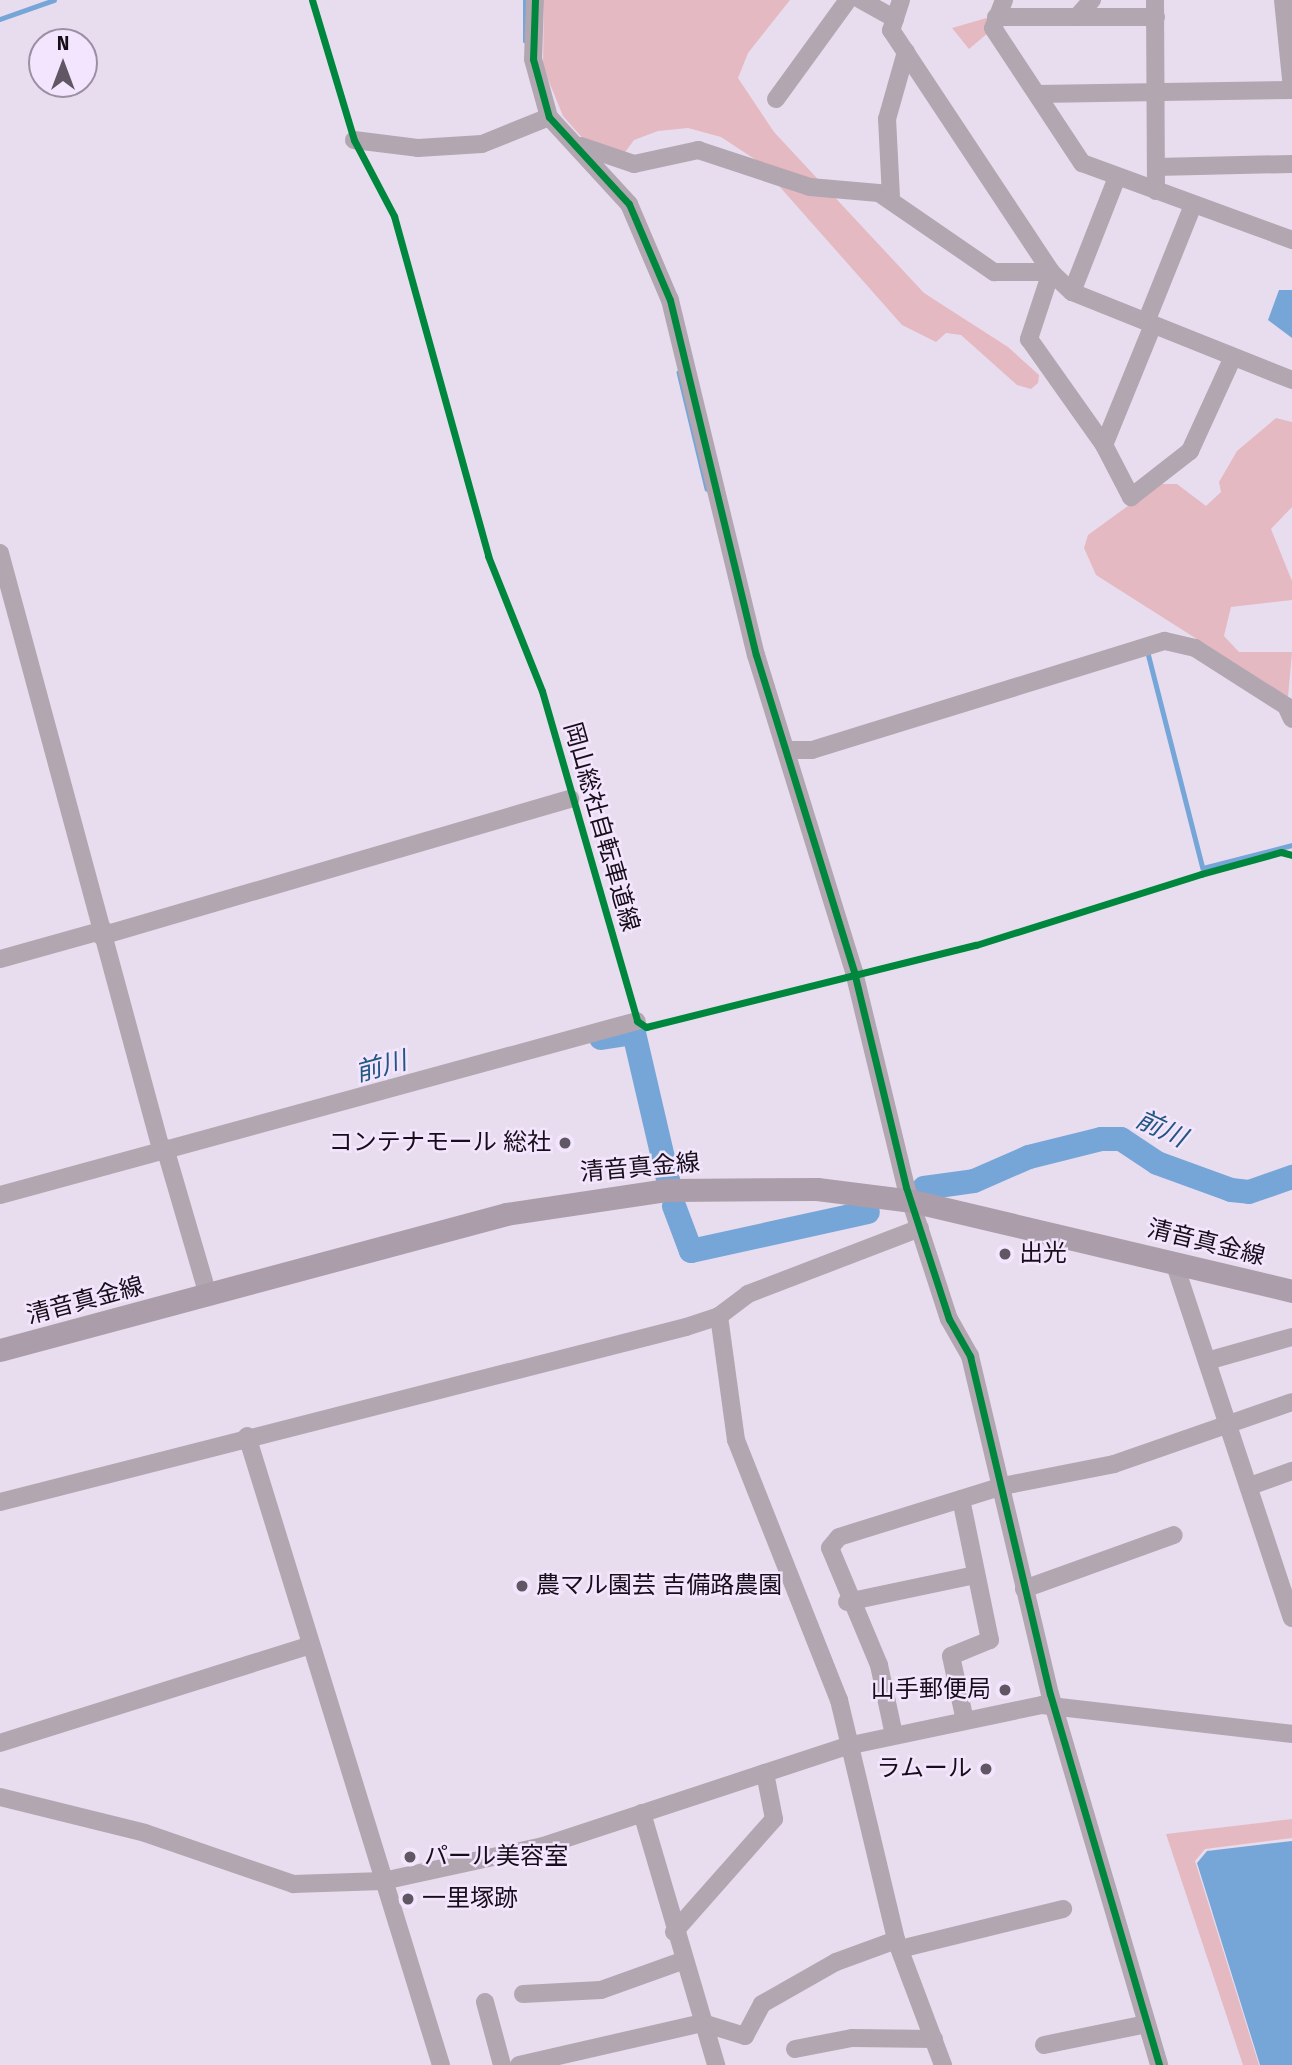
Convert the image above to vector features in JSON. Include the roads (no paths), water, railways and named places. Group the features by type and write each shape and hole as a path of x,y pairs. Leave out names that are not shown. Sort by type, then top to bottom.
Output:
{"main road":[{"name":"清音真金線","path":"0,1350 506,1214 620,1194 736,1187 912,1201 1292,1291"}],"street":[{"path":"535,0 533,59 549,117 629,204 670,300 756,655 790,750 920,1228 949,1319 970,1356 1003,1486 1024,1589 1159,2065"},
{"path":"776,99 848,0"},
{"path":"861,0 895,19"},
{"path":"901,0 891,30 1051,272 1072,292 1292,380"},
{"path":"1004,0 993,28 1082,163 1292,240"},
{"path":"1077,17 1092,0"},
{"path":"1038,94 1292,90 1283,0"},
{"path":"996,17 1077,17 1156,8 1156,191"},
{"path":"891,197 887,119 906,52"},
{"path":"354,140 418,148 482,144 549,117"},
{"path":"577,146 634,164 698,150 810,187 891,197 994,272 1051,272"},
{"path":"1156,167 1292,164"},
{"path":"1072,292 1116,177"},
{"path":"1104,445 1193,205"},
{"path":"1051,272 1029,339 1104,445 1131,497 1190,451 1233,357"},
{"path":"0,553 103,933 208,1295"},
{"path":"790,750 812,750 1165,642 1195,648 1290,710"},
{"path":"0,959 103,933 570,799"},
{"path":"0,1195 637,1021"},
{"path":"0,1502 719,1316 748,1293 920,1228"},
{"path":"1174,1262 1292,1618"},
{"path":"719,1316 736,1440 834,1684 847,1746 898,1945 943,2065"},
{"path":"1207,1361 1292,1336"},
{"path":"894,1735 879,1665 847,1602 830,1548 839,1536 1003,1486 1114,1464 1292,1402"},
{"path":"247,1436 441,2065"},
{"path":"1250,1486 1292,1471"},
{"path":"961,1499 990,1640 951,1656 965,1721"},
{"path":"1024,1589 1174,1535"},
{"path":"847,1602 975,1575"},
{"path":"0,1742 311,1645"},
{"path":"0,1797 145,1833 293,1884 383,1881 543,1846 847,1746 1056,1705 1292,1734"},
{"path":"674,1932 774,1819 765,1773"},
{"path":"642,1813 682,1961 716,2065"},
{"path":"519,2065 703,2023 746,2035 762,2004 836,1962 898,1945 1063,1909"},
{"path":"523,1994 601,1990 682,1961"},
{"path":"485,2002 502,2065"},
{"path":"1044,2045 1146,2024"},
{"path":"795,2049 852,2038 934,2039"}],"water":[{"path":"1279,290 1292,290 1292,338 1268,320"},
{"path":"1292,1841 1292,2065 1260,2065 1197,1863 1207,1851"}],"waterway":[{"path":"0,19 54,0"},
{"path":"525,0 525,41"},
{"path":"679,372 707,489"},
{"path":"1148,653 1203,868 1292,845"},
{"name":"前川","path":"601,1038 634,1033 668,1179"},
{"name":"前川","path":"924,1188 974,1181 1029,1157 1101,1139 1121,1139 1157,1163 1231,1190 1249,1192 1292,1177"},
{"name":"前川","path":"674,1206 691,1251 868,1212"}],"place":[{"name":"コンテナモール 総社","path":"565,1143"},
{"name":"出光","path":"1005,1254"},
{"name":"農マル園芸 吉備路農園","path":"522,1586"},
{"name":"山手郵便局","path":"1005,1690"},
{"name":"ラムール","path":"986,1769"},
{"name":"パール美容室","path":"410,1857"},
{"name":"一里塚跡","path":"408,1899"}]}
